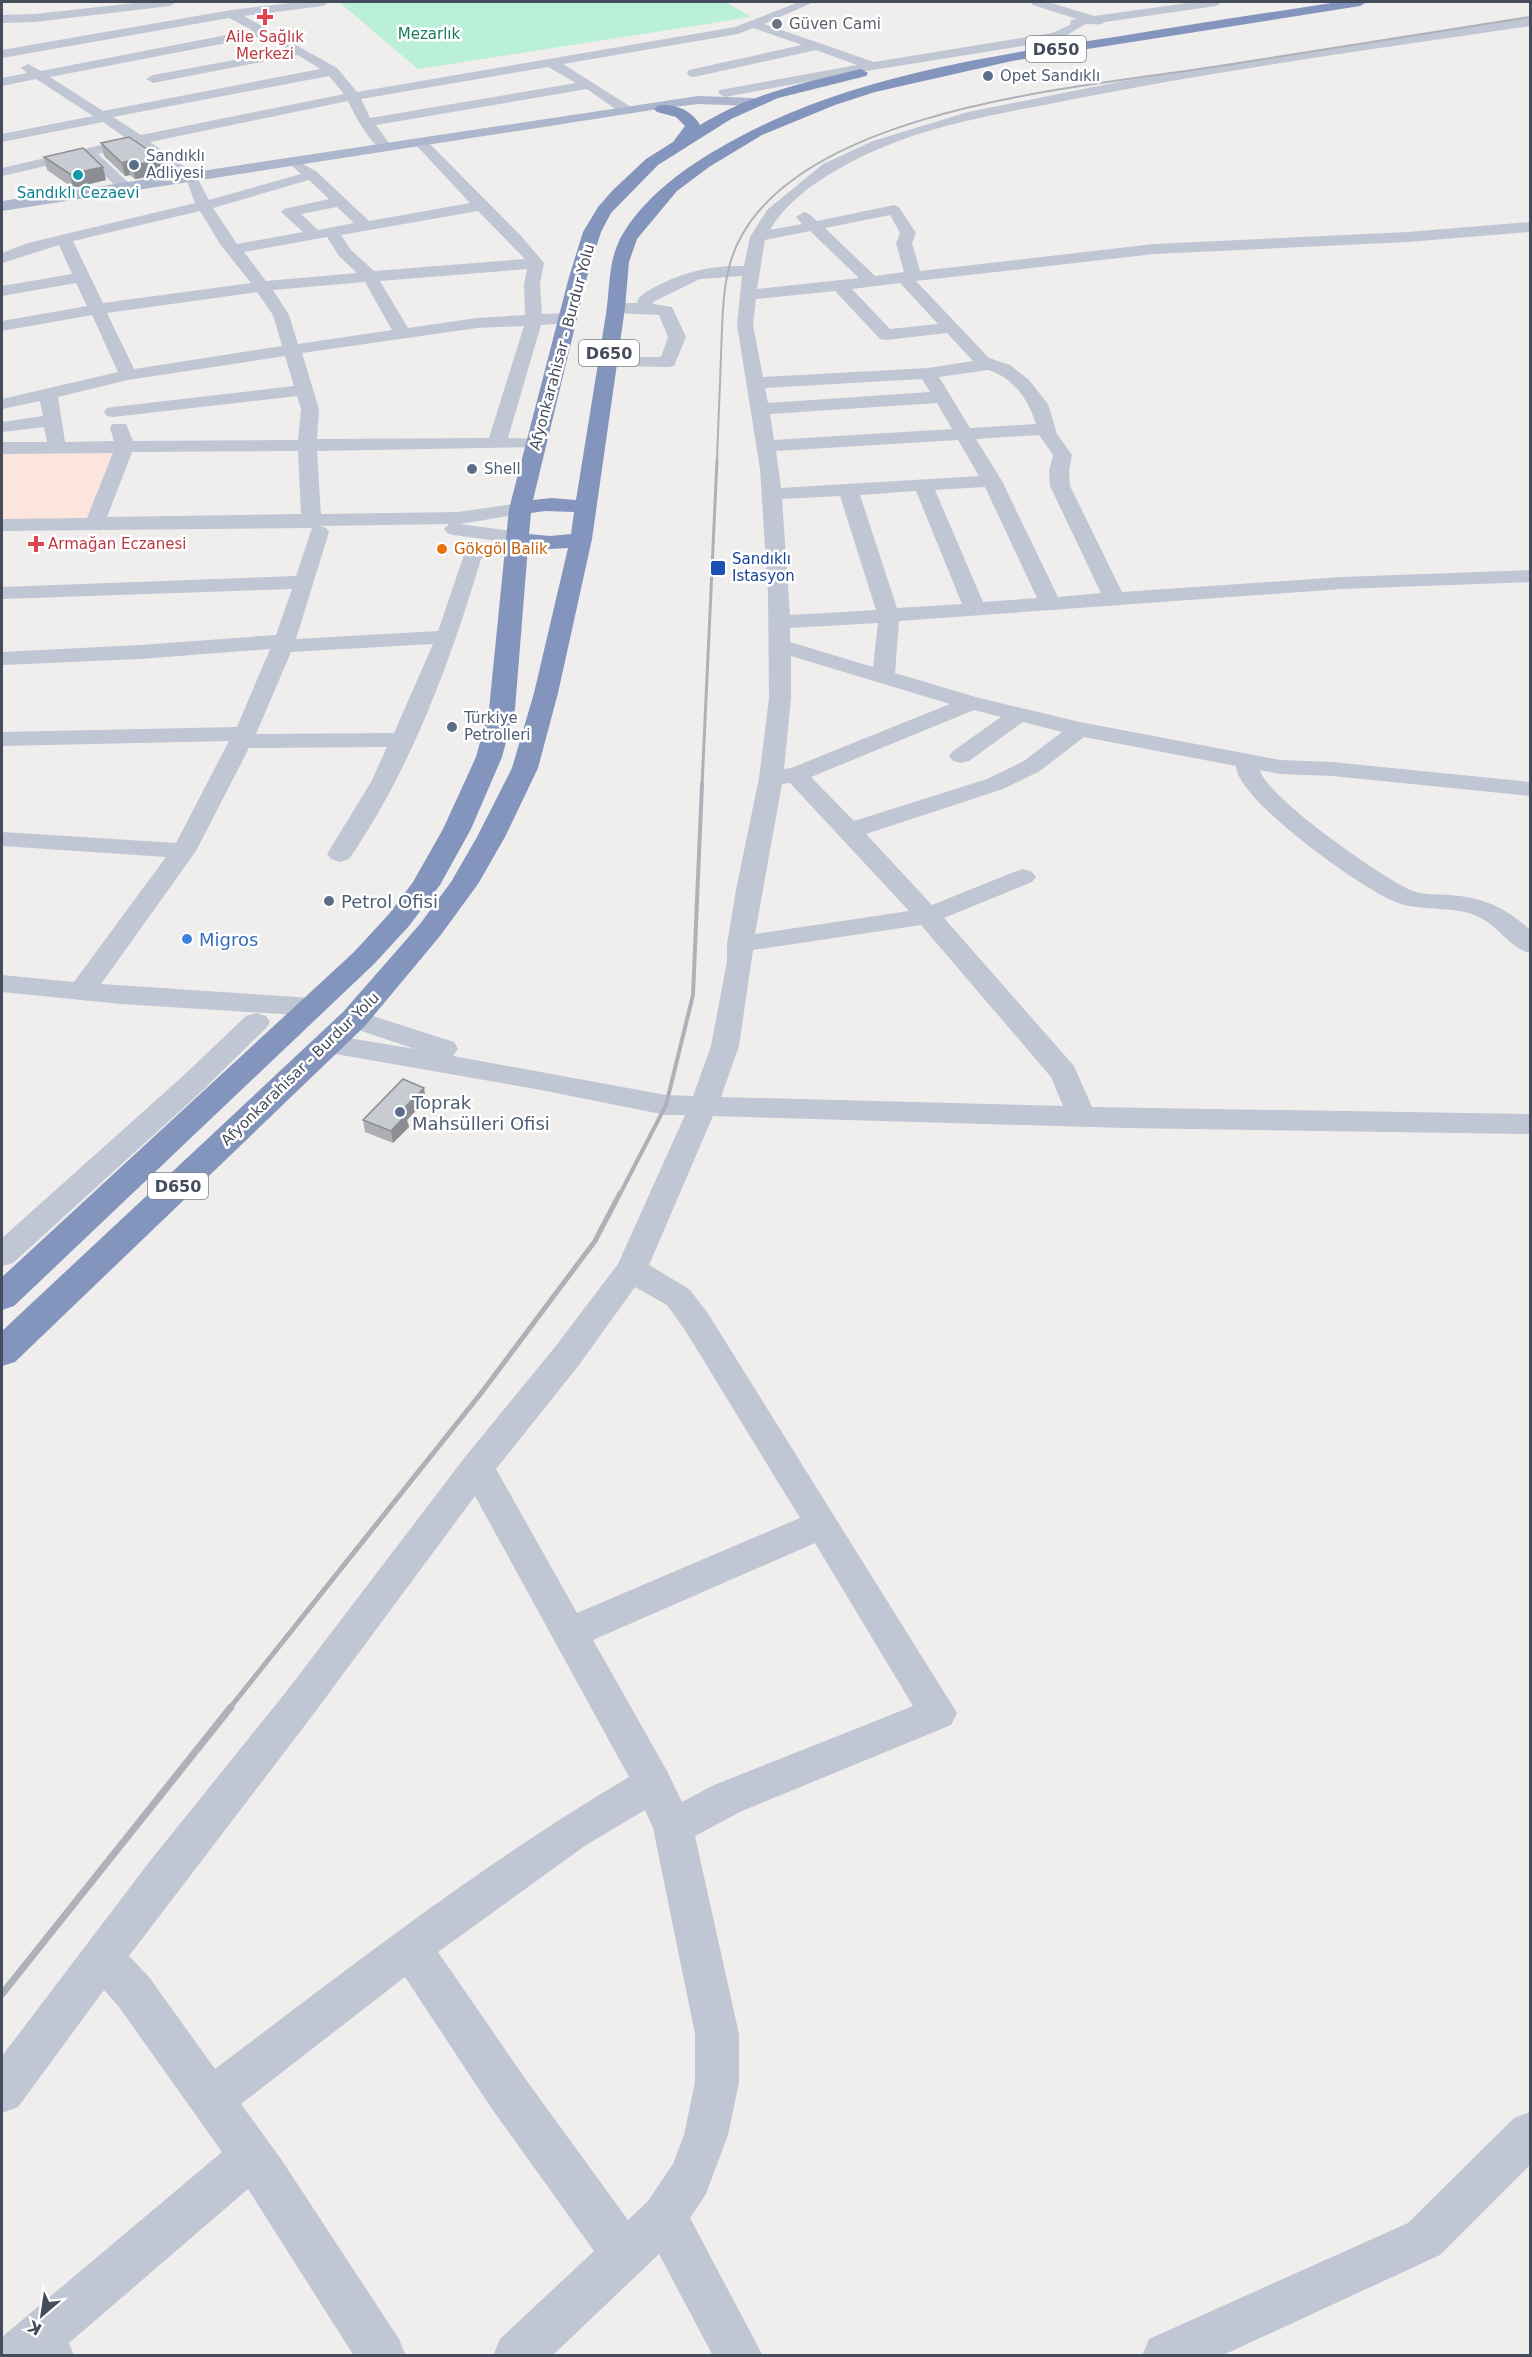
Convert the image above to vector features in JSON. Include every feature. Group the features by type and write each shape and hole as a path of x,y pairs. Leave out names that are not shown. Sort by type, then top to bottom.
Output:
{"highway":[{"name":"Afyonkarahisar - Burdur Yolu","path":"2,1297 286,1033 368,953 399,920 426,885 474,793 489,758 502,710 520,509 584,255 592,232 604,211 619,193 652,162 726,116 753,102 821,81 1078,29 1134,30 1316,2"},
{"name":"Afyonkarahisar - Burdur Yolu","path":"2,1352 354,1019 400,968 457,893 510,803 525,768 543,704 581,538 623,251 629,238 671,188 703,164 773,124 870,89 977,63 1360,2"},
{"path":"753,102 791,108 798,114"},
{"path":"663,109 686,116 691,120 693,126 681,142"},
{"path":"726,116 749,122 773,124"},
{"path":"520,509 545,503 585,508"},
{"path":"518,545 559,544 581,538"},
{"path":"312,1007 354,1019"},
{"path":"286,1033 330,1044"}],"main road":[{"path":"2,207 125,187 191,180 385,147 681,102 730,97 753,102"},
{"path":"2,207 298,165 663,109 726,116"}],"street":[{"path":"15,19 73,2"},
{"path":"2,19 141,7 170,2"},
{"path":"3,54 171,23 323,2"},
{"path":"2,172 139,140 352,96 738,30 808,2"},
{"path":"1039,2 1078,29 1093,20 1216,2"},
{"path":"1039,2 1093,20 1134,30"},
{"path":"231,14 332,71 352,96 366,123 385,147"},
{"path":"2,2091 164,1875 299,1704 477,1467 567,1356 631,1269 703,1107 725,1046 740,961 740,944 784,777 772,494 745,324 751,271 758,237 772,213 828,167 878,144 968,116 1123,85 1530,22"},
{"path":"752,24 877,68"},
{"path":"2,82 262,32"},
{"path":"656,43 694,74 730,97 877,68"},
{"path":"694,74 817,46"},
{"path":"153,79 300,51"},
{"path":"3,54 38,74 139,140 191,180 204,206 233,249 246,263 280,315 310,409 307,444 315,527 304,582 283,643 243,737 183,851 82,991"},
{"path":"123,58 183,100"},
{"path":"548,62 589,85 626,110"},
{"path":"2,138 332,71"},
{"path":"366,123 589,85"},
{"path":"490,102 520,126"},
{"path":"11,120 30,133"},
{"path":"423,145 441,161 537,263"},
{"path":"88,152 125,187"},
{"path":"298,165 312,175 366,226"},
{"path":"66,243 312,175"},
{"path":"339,202 290,212 323,233 369,275 403,334"},
{"path":"233,249 481,206"},
{"path":"758,237 894,210 908,233 904,243 908,277 949,328 983,362 1004,369 1023,384 1039,404 1048,435 1063,455 1059,471 1060,486 1115,600"},
{"path":"800,214 816,226 871,281"},
{"path":"193,227 216,223"},
{"path":"748,295 1062,257 1157,248 1391,238 1530,228"},
{"path":"2,258 34,246 159,232"},
{"path":"66,243 128,375"},
{"path":"2,327 96,310 261,287 369,275 537,263"},
{"path":"497,443 534,319 532,284 537,263"},
{"path":"645,308 645,300 672,283 701,272 751,271"},
{"path":"2,291 81,277"},
{"path":"839,285 886,335 949,328"},
{"path":"616,308 666,311 677,336 668,362 621,362"},
{"path":"2,404 128,375 291,350 477,323 568,318"},
{"path":"927,361 971,350"},
{"path":"753,375 927,361 990,364"},
{"path":"927,361 942,397 992,481 1052,605"},
{"path":"94,524 125,447 102,380"},
{"path":"113,412 304,390"},
{"path":"48,393 57,447"},
{"path":"759,409 942,397"},
{"path":"2,427 52,420"},
{"path":"766,446 1046,429"},
{"path":"2,448 536,443"},
{"path":"772,494 992,481"},
{"path":"923,485 975,609"},
{"path":"848,489 889,616 883,677"},
{"path":"2,535 315,527 458,519 520,509"},
{"path":"2,525 94,524 460,529 518,545"},
{"path":"340,854 383,782 402,740 447,637 472,556 483,550 518,545"},
{"path":"779,622 1354,583 1529,575"},
{"path":"2,593 304,582"},
{"path":"2,658 447,637"},
{"path":"779,646 972,703 1080,729 1248,761 1280,766 1530,789"},
{"path":"784,777 972,703"},
{"path":"961,756 1020,714"},
{"path":"849,831 994,784 1032,766 1080,729"},
{"path":"2,738 243,737 402,740"},
{"path":"1248,761 1247,770 1251,780 1277,806 1380,883 1415,900 1456,903 1492,910 1530,945"},
{"path":"784,777 849,831 927,916 1064,1073 1083,1117"},
{"path":"2,839 183,851"},
{"path":"740,944 927,916 1023,877"},
{"path":"2,984 121,995 312,1007"},
{"path":"121,995 256,1022 286,1033"},
{"path":"354,1019 541,1080"},
{"path":"2,1255 193,1083 256,1022"},
{"path":"330,1044 541,1080 666,1105 1083,1117 1530,1124"},
{"path":"631,1269 678,1297 744,1396 938,1713 728,1798 673,1827"},
{"path":"477,1467 653,1784 673,1827 717,2034 717,2082 706,2135 690,2178 664,2217 517,2355"},
{"path":"570,1633 822,1524"},
{"path":"210,2100 410,1947 572,1832 653,1784"},
{"path":"410,1947 508,2093 625,2255"},
{"path":"103,1958 134,1992 252,2156 382,2355"},
{"path":"1166,2355 1424,2239 1530,2134"},
{"path":"36,2349 252,2156"},
{"path":"664,2217 739,2355"}],"shaded area":[{"path":"125,446 94,524 2,525 2,449"}],"green space":[{"name":"Mezarlık","path":"339,2 726,2 751,17 418,69"}],"building":[{"path":"129,137 163,160 133,165 127,161 122,163 101,143"},
{"path":"83,148 103,167 70,174 44,157"},
{"path":"403,1079 424,1088 400,1112 406,1115 391,1131 363,1120"}],"railway":[{"path":"717,462 724,293 735,249 742,235 777,192 827,158 888,131 955,111 1025,95 1530,17"},
{"path":"702,786 717,460"},
{"path":"620,1194 666,1105 693,995 702,784"},
{"path":"229,1709 482,1392 595,1241 620,1193"},
{"path":"2,1994 231,1707"}],"place":[{"name":"Aile Sağlık Merkezi","path":"265,17"},
{"name":"Güven Cami","path":"777,24"},
{"name":"Opet Sandıklı","path":"988,76"},
{"name":"Sandıklı Adliyesi","path":"134,165"},
{"name":"Sandıklı Cezaevi","path":"78,175"},
{"name":"Shell","path":"472,469"},
{"name":"Armağan Eczanesi","path":"36,544"},
{"name":"Gökgöl Balik","path":"442,549"},
{"name":"Sandıklı Istasyon","path":"718,568"},
{"name":"Türkiye Petrolleri","path":"452,727"},
{"name":"Petrol Ofisi","path":"329,901"},
{"name":"Migros","path":"187,939"},
{"name":"Toprak Mahsülleri Ofisi","path":"400,1112"}]}
